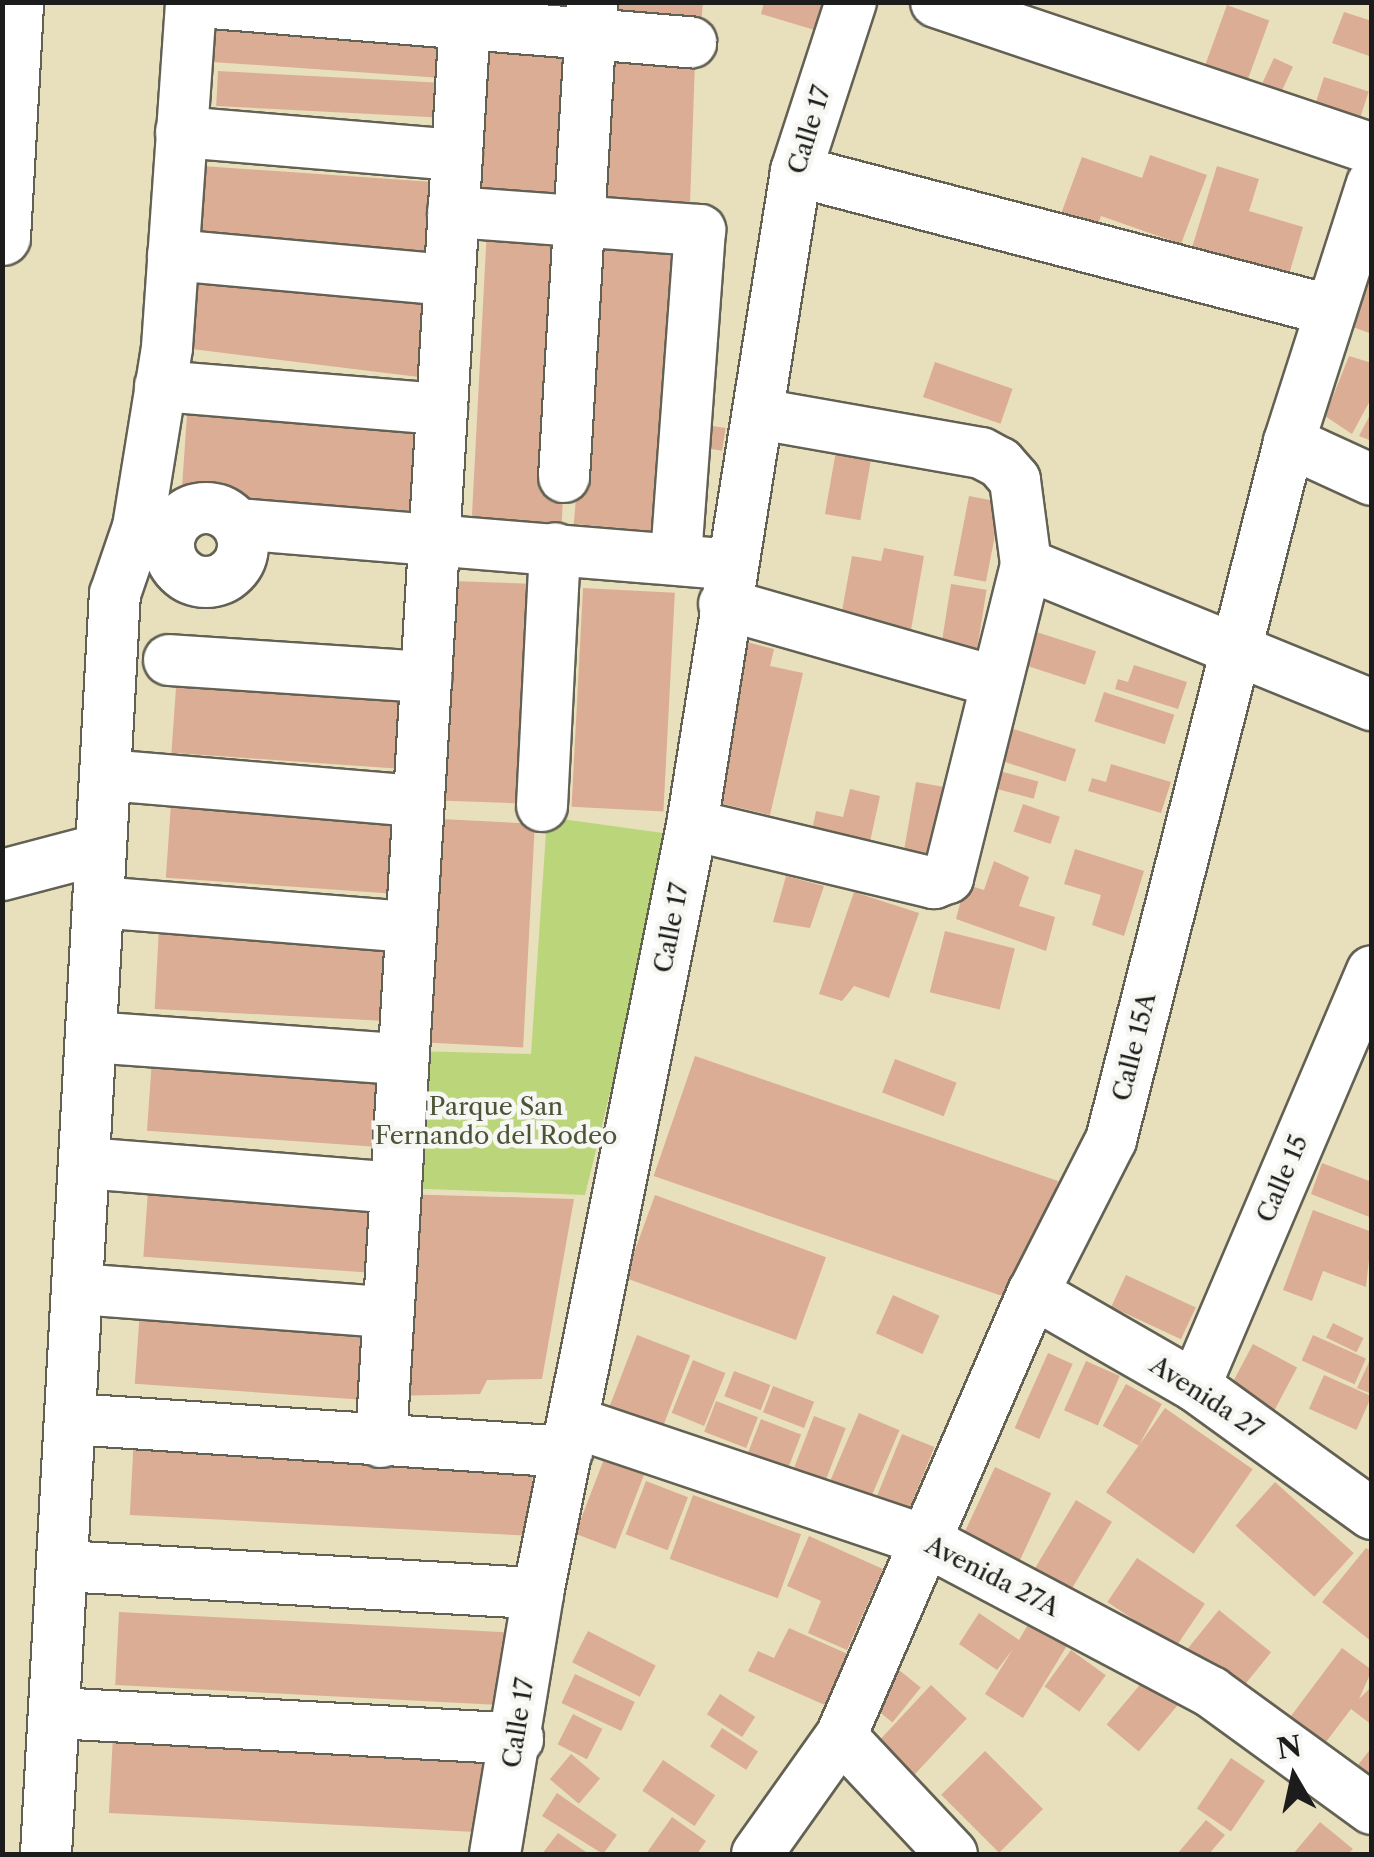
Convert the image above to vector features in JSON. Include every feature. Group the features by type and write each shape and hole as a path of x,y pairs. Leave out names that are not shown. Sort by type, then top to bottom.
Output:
{"highway":[{"path":"2,236 15,2"}],"street":[{"path":"46,1854 115,594 138,527 160,386 191,2"},
{"path":"200,2 591,19 691,42"},
{"name":"Calle 17","path":"495,1854 518,1739 556,1441 692,825 727,585 796,171 851,2"},
{"path":"936,2 1372,149"},
{"path":"381,1442 399,1058 466,12"},
{"path":"564,477 591,19"},
{"path":"182,132 457,155"},
{"path":"796,171 1330,310"},
{"name":"Calle 15A","path":"757,1854 840,1736 1032,1293 1111,1140 1288,442 1372,184"},
{"path":"453,212 700,230 676,558"},
{"path":"172,255 449,280"},
{"path":"160,386 442,409"},
{"path":"692,825 942,883 1026,564 1015,480 1000,463 981,454 758,414"},
{"path":"1288,442 1372,480"},
{"path":"237,524 676,558 727,585 993,681"},
{"path":"542,806 555,548"},
{"path":"1026,564 1236,646 1372,705"},
{"path":"169,660 426,677"},
{"path":"106,775 418,801"},
{"path":"2,876 101,849"},
{"path":"98,902 410,927"},
{"name":"Calle 15","path":"1195,1386 1372,972"},
{"path":"91,1037 399,1058"},
{"path":"85,1163 393,1188"},
{"path":"78,1288 387,1312"},
{"name":"Avenida 27","path":"1032,1293 1195,1386 1369,1505"},
{"name":"Avenida 27A","path":"70,1419 381,1442 556,1441 926,1541 1212,1692 1372,1810"},
{"path":"63,1566 538,1594"},
{"path":"56,1712 518,1739"},
{"path":"840,1736 952,1854"}],"green space":[{"name":"Parque San Fernando del Rodeo","path":"547,817 663,833 629,1015 585,1195 402,1188 411,1051 531,1054"}],"building":[{"path":"606,2 703,2 701,25 605,16"},
{"path":"764,2 834,2 828,34 761,14"},
{"path":"1227,5 1269,20 1243,92 1201,76"},
{"path":"1344,12 1372,21 1372,57 1332,43"},
{"path":"215,17 451,34 448,78 212,62"},
{"path":"479,50 572,53 567,199 474,196"},
{"path":"1274,58 1293,67 1282,91 1263,82"},
{"path":"601,60 695,63 690,210 596,207"},
{"path":"218,71 450,83 448,118 216,106"},
{"path":"1324,77 1369,92 1360,117 1316,103"},
{"path":"1150,155 1207,175 1181,244 1101,216 1094,235 1058,222 1082,157 1142,178"},
{"path":"203,166 433,182 428,264 197,248"},
{"path":"1217,166 1259,179 1249,211 1303,227 1290,271 1273,280 1190,254"},
{"path":"487,228 577,233 562,524 472,520"},
{"path":"599,235 691,243 665,532 574,524"},
{"path":"1372,256 1372,334 1334,320"},
{"path":"199,274 442,288 435,379 192,349"},
{"path":"1349,356 1372,363 1372,397 1352,434 1325,416"},
{"path":"935,362 1013,389 1000,424 923,397"},
{"path":"188,401 431,418 425,512 181,495"},
{"path":"1372,411 1372,441 1359,436"},
{"path":"700,424 726,428 722,451 696,447"},
{"path":"836,451 871,457 860,520 825,514"},
{"path":"969,496 1001,502 986,582 954,576"},
{"path":"884,548 924,556 908,647 839,627 852,556 881,561"},
{"path":"453,581 548,584 540,804 445,801"},
{"path":"951,584 987,590 975,662 940,656"},
{"path":"583,588 675,593 663,812 572,807"},
{"path":"1018,626 1096,651 1085,685 1007,659"},
{"path":"743,641 774,649 770,666 803,673 770,815 706,800"},
{"path":"1134,665 1187,682 1178,709 1115,689 1118,679 1128,682"},
{"path":"177,673 418,690 413,770 171,753"},
{"path":"1104,692 1174,715 1165,744 1094,721"},
{"path":"998,724 1076,749 1065,782 987,756"},
{"path":"1111,764 1171,782 1161,813 1088,791 1092,778 1106,782"},
{"path":"992,769 1038,781 1034,799 987,786"},
{"path":"916,782 955,789 941,871 902,864"},
{"path":"850,789 880,796 868,851 810,840 816,811 843,817"},
{"path":"171,804 412,821 407,895 166,878"},
{"path":"1023,804 1060,817 1050,844 1014,831"},
{"path":"442,819 535,824 523,1048 430,1043"},
{"path":"1075,849 1144,871 1124,936 1092,925 1101,895 1064,884"},
{"path":"994,861 1029,877 1019,906 1055,917 1046,951 956,919 965,884 984,890"},
{"path":"786,876 824,886 810,928 773,922"},
{"path":"854,892 919,913 889,998 854,986 842,1001 819,994"},
{"path":"159,927 404,940 399,1022 155,1009"},
{"path":"945,931 1015,948 1000,1010 930,992"},
{"path":"695,1056 1058,1181 1017,1301 654,1176"},
{"path":"152,1059 394,1076 389,1148 147,1131"},
{"path":"895,1059 957,1083 944,1116 882,1093"},
{"path":"1322,1163 1372,1182 1372,1218 1311,1194"},
{"path":"149,1176 390,1193 385,1274 143,1257"},
{"path":"400,1194 574,1199 542,1379 487,1380 480,1394 390,1396"},
{"path":"655,1195 826,1257 796,1340 625,1278"},
{"path":"1313,1210 1372,1232 1366,1287 1323,1271 1312,1301 1283,1290"},
{"path":"1126,1275 1196,1308 1181,1339 1111,1307"},
{"path":"893,1295 940,1316 923,1354 876,1333"},
{"path":"140,1309 385,1326 380,1401 135,1384"},
{"path":"1333,1323 1364,1338 1357,1352 1326,1337"},
{"path":"637,1335 690,1355 662,1429 609,1409"},
{"path":"1313,1335 1366,1359 1355,1384 1302,1361"},
{"path":"1253,1344 1297,1367 1272,1415 1228,1392"},
{"path":"1048,1353 1073,1364 1039,1439 1015,1428"},
{"path":"693,1360 725,1373 704,1426 672,1413"},
{"path":"1086,1361 1120,1376 1098,1425 1064,1410"},
{"path":"1369,1362 1372,1363 1372,1394 1357,1388"},
{"path":"734,1371 770,1385 761,1410 724,1396"},
{"path":"1324,1375 1372,1396 1356,1430 1309,1409"},
{"path":"1126,1384 1162,1404 1139,1446 1103,1426"},
{"path":"773,1386 814,1402 804,1428 763,1412"},
{"path":"716,1401 758,1417 746,1448 704,1432"},
{"path":"1165,1408 1253,1469 1194,1554 1106,1492"},
{"path":"859,1413 900,1430 867,1506 827,1488"},
{"path":"814,1416 846,1428 822,1490 790,1478"},
{"path":"761,1419 801,1434 787,1472 747,1456"},
{"path":"902,1434 934,1447 905,1520 872,1507"},
{"path":"134,1435 533,1456 529,1536 130,1515"},
{"path":"604,1459 644,1474 615,1549 575,1534"},
{"path":"995,1467 1051,1493 1015,1570 959,1544"},
{"path":"646,1481 688,1497 668,1550 626,1534"},
{"path":"1275,1482 1354,1553 1314,1597 1236,1526"},
{"path":"693,1495 801,1534 778,1598 670,1559"},
{"path":"1076,1500 1112,1522 1070,1592 1034,1570"},
{"path":"809,1536 883,1569 847,1650 808,1633 821,1601 787,1586"},
{"path":"1366,1548 1372,1552 1372,1642 1322,1602"},
{"path":"1137,1558 1205,1604 1175,1648 1107,1602"},
{"path":"1219,1610 1271,1652 1236,1695 1184,1653"},
{"path":"119,1612 512,1633 509,1706 115,1685"},
{"path":"979,1613 1019,1640 1030,1621 1068,1644 1023,1718 985,1694 1013,1649 997,1670 959,1644"},
{"path":"789,1628 850,1655 827,1706 748,1671 758,1651 774,1658"},
{"path":"588,1631 656,1666 640,1697 572,1662"},
{"path":"1342,1648 1372,1670 1359,1699 1372,1686 1372,1725 1351,1709 1326,1742 1291,1716"},
{"path":"1071,1650 1106,1675 1079,1712 1045,1686"},
{"path":"899,1670 921,1688 892,1723 871,1705"},
{"path":"575,1674 635,1702 621,1731 561,1703"},
{"path":"1149,1674 1181,1701 1139,1752 1107,1725"},
{"path":"931,1685 967,1718 913,1776 877,1743"},
{"path":"720,1694 755,1717 742,1737 707,1714"},
{"path":"573,1714 602,1729 587,1759 558,1744"},
{"path":"722,1728 758,1751 746,1770 710,1746"},
{"path":"113,1735 497,1755 493,1833 109,1813"},
{"path":"1372,1747 1372,1775 1358,1765"},
{"path":"985,1751 1043,1809 999,1853 941,1795"},
{"path":"571,1754 600,1778 579,1804 550,1779"},
{"path":"1231,1758 1265,1781 1231,1831 1197,1809"},
{"path":"663,1760 715,1795 695,1826 642,1791"},
{"path":"557,1793 617,1835 603,1854 542,1816"},
{"path":"672,1817 706,1841 697,1854 646,1854"},
{"path":"1206,1820 1225,1835 1209,1854 1177,1854"},
{"path":"1320,1822 1353,1849 1348,1854 1293,1854"},
{"path":"558,1833 589,1854 542,1854"}]}
